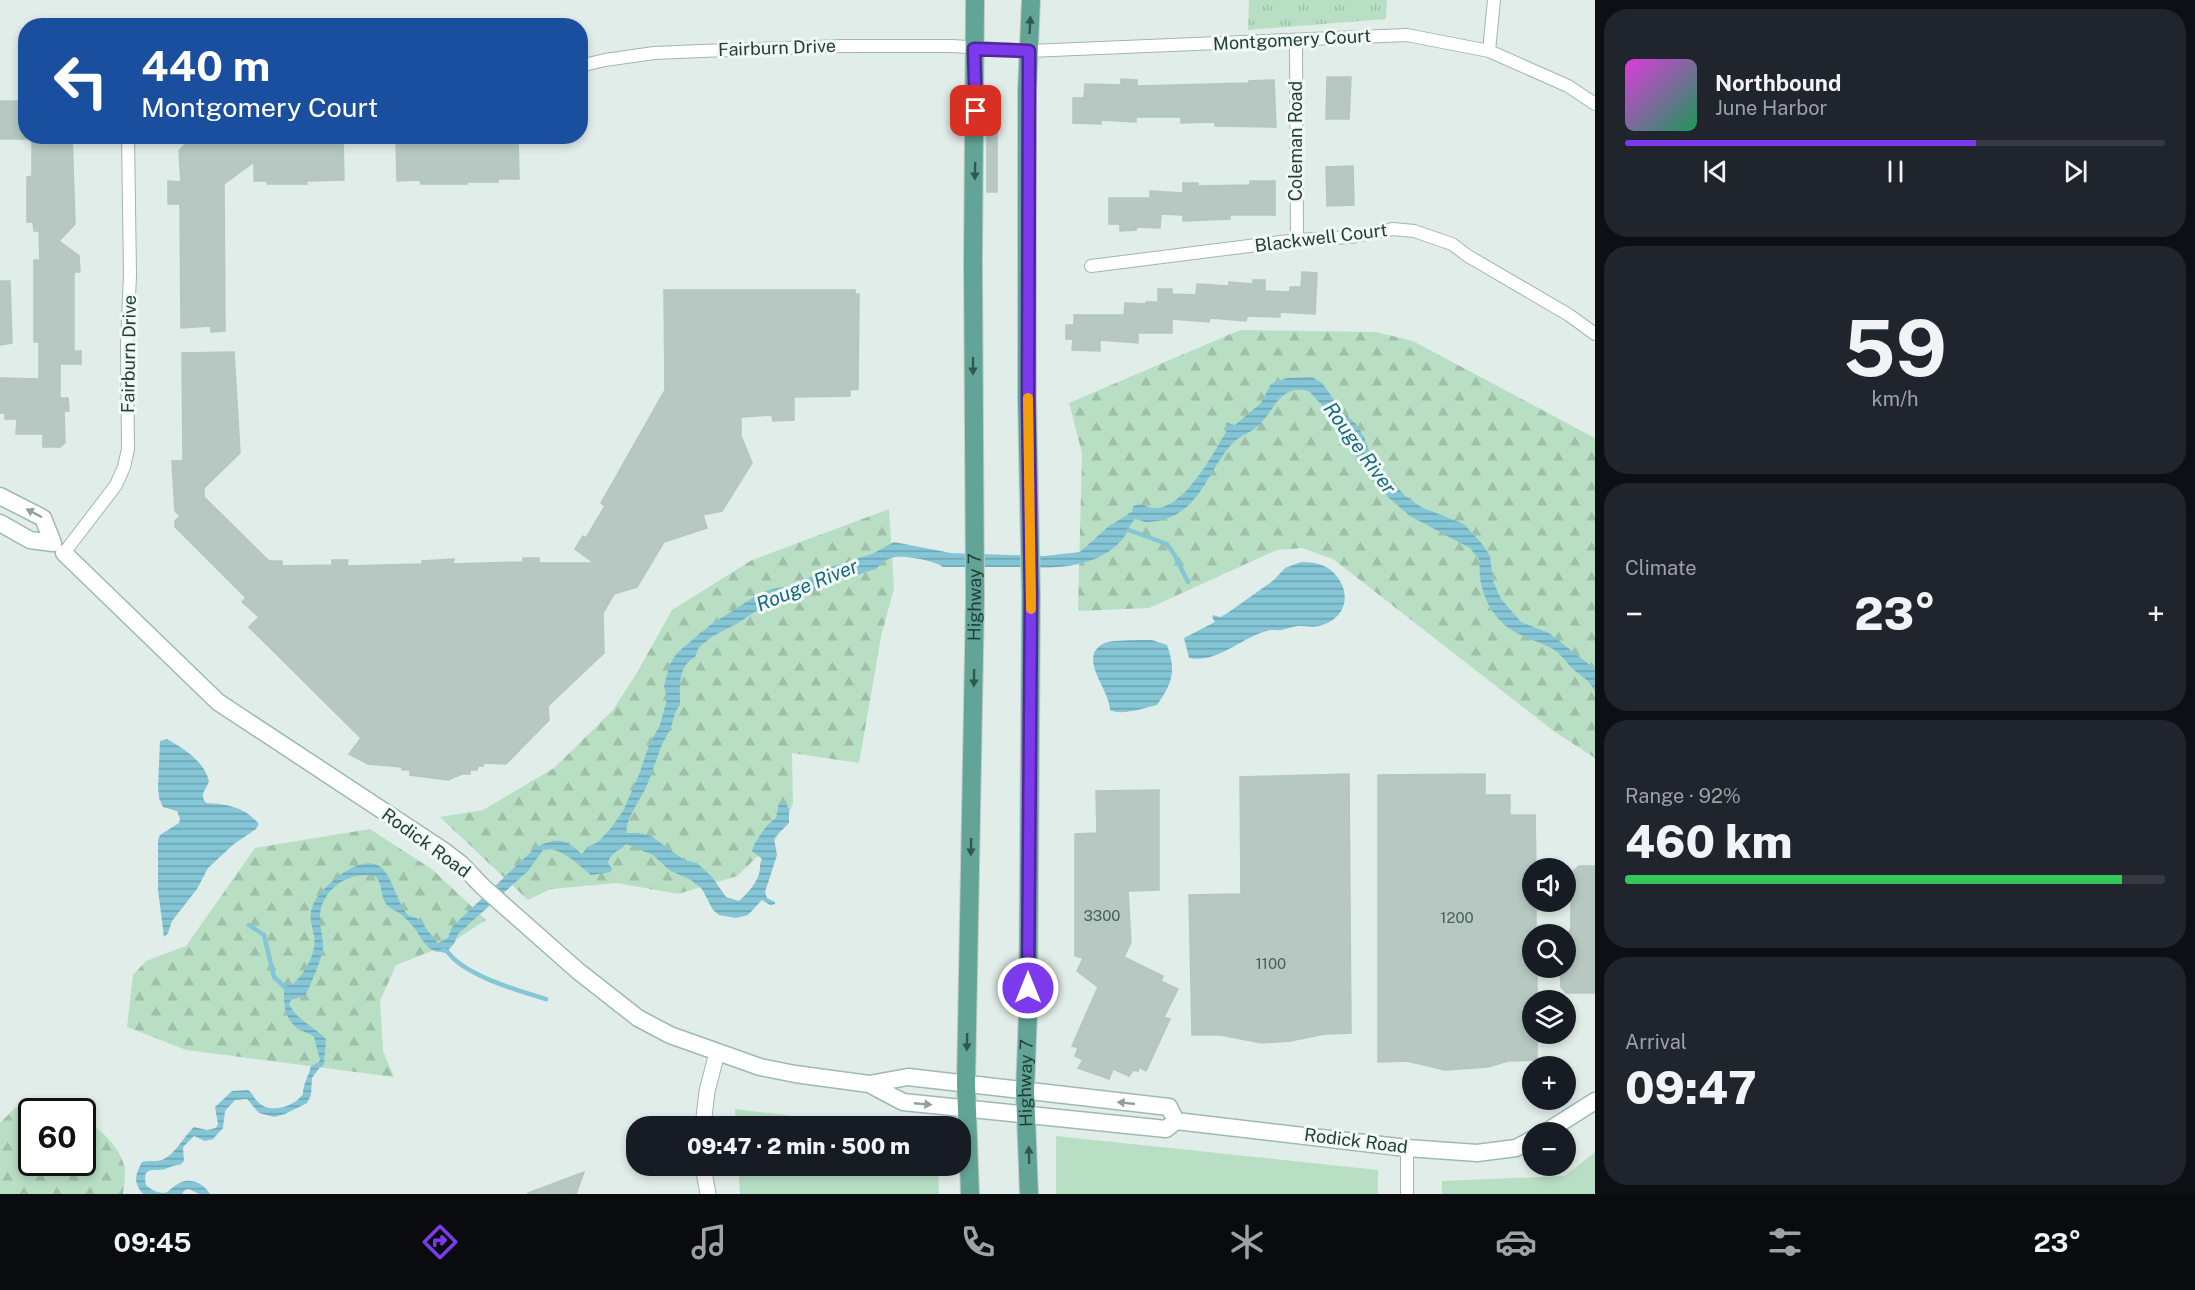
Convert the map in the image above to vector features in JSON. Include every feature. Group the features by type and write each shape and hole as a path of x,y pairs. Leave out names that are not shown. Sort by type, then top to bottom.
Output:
{"main road":[{"name":"Highway 7","path":"970,1194 966,1083 975,599 973,262 975,0"},
{"name":"Highway 7","path":"1029,1194 1025,1091 1028,1011 1031,596 1028,398 1031,0"},
{"name":"Rodick Road","path":"0,496 43,518 59,548 218,702 461,864 483,887 566,961 638,1018 670,1035 717,1053 760,1067 795,1074 869,1084 909,1077 1169,1107 1176,1121"},
{"path":"0,523 30,540 59,548"},
{"name":"Rodick Road","path":"869,1084 903,1102 1166,1130 1176,1121 1407,1148 1477,1153 1516,1148 1522,1145"},
{"path":"1562,1122 1595,1101"}],"street":[{"path":"1489,51 1494,0"},
{"name":"Montgomery Court","path":"974,49 1029,51 1407,35 1489,51 1568,86 1595,104"},
{"name":"Coleman Road","path":"1296,41 1297,240"},
{"name":"Fairburn Drive","path":"588,64 654,53 701,51 843,46 952,46 974,49"},
{"name":"Fairburn Drive","path":"59,548 116,485 124,467 128,449 127,344 130,275 128,144"},
{"name":"Blackwell Court","path":"1091,266 1297,240 1350,237 1393,229 1414,231 1452,244 1468,256 1569,315 1595,334"},
{"path":"704,1116 707,1091 717,1053"},
{"path":"1407,1148 1407,1194"},
{"path":"705,1176 708,1194"}],"green space":[{"path":"1249,0 1387,0 1386,19 1248,30"},
{"path":"1240,330 1376,332 1413,341 1595,438 1595,758 1555,732 1333,559 1302,548 1277,550 1149,608 1078,611 1082,453 1069,403"},
{"path":"889,509 894,588 881,637 859,763 792,753 793,804 776,839 737,876 678,894 617,883 551,889 528,900 440,817 483,810 554,768 613,710 672,610 752,560"},
{"path":"370,829 433,870 486,920 447,945 396,965 380,1001 383,1051 394,1077 186,1050 127,1027 133,975 146,961 186,946 255,848"},
{"path":"18,1107 18,1176 96,1176 96,1128 110,1140 120,1155 125,1170 123,1194 0,1194 0,1123"},
{"path":"735,1109 795,1116 735,1116"},
{"path":"1056,1136 1378,1170 1378,1194 1056,1194"},
{"path":"1595,1152 1595,1194 1442,1194 1442,1181 1576,1176 1576,1167"},
{"path":"739,1176 938,1176 939,1194 740,1194"}],"water":[{"name":"Rouge River","path":"1312,377 1322,383 1343,412 1356,424 1364,437 1373,462 1384,471 1404,495 1421,507 1464,524 1482,544 1490,556 1493,581 1501,599 1521,622 1549,633 1595,669 1595,692 1588,682 1556,651 1506,626 1492,611 1487,601 1481,582 1480,561 1470,548 1410,516 1388,497 1372,480 1353,452 1338,423 1309,391 1291,391 1280,399 1257,427 1231,445 1189,505 1164,519 1147,522 1134,519 1120,542 1096,558 1070,566 1042,568 943,567 918,559 891,558 876,569 826,584 809,594 765,605 699,647 695,657 689,661 682,672 680,705 646,787 630,816 627,833 651,836 684,860 697,863 712,877 726,897 739,901 758,878 762,859 752,851 753,847 776,818 779,803 785,803 789,809 789,823 774,838 777,855 765,892 767,898 775,904 770,905 762,900 748,915 736,918 719,915 713,910 702,889 691,880 669,870 653,855 626,844 611,857 608,864 612,868 611,872 591,875 560,852 551,849 543,850 528,871 458,934 454,944 447,951 441,952 431,949 402,915 386,904 376,877 357,876 339,883 326,897 322,906 320,920 323,948 313,979 305,996 291,1000 289,1004 301,1019 326,1039 324,1064 312,1078 311,1095 307,1103 274,1117 259,1113 247,1099 235,1100 225,1111 223,1128 213,1139 205,1141 194,1136 183,1147 184,1161 180,1165 150,1171 146,1174 146,1185 159,1192 164,1193 181,1182 190,1181 203,1186 210,1194 199,1194 189,1189 182,1194 143,1194 140,1190 136,1179 142,1162 159,1161 167,1157 194,1127 207,1130 216,1128 218,1124 215,1107 232,1091 248,1090 257,1101 268,1108 288,1106 303,1094 311,1066 320,1060 314,1037 298,1029 289,1018 285,1008 284,986 293,984 312,956 314,949 311,916 313,905 324,889 343,873 364,864 374,864 382,868 407,915 418,919 438,943 448,938 452,927 536,847 560,841 582,854 587,847 598,842 611,828 623,811 649,745 660,725 667,699 664,686 670,664 677,653 709,626 768,590 795,585 828,568 872,554 894,542 951,553 1044,556 1080,552 1109,526 1132,512 1133,506 1142,504 1155,508 1168,505 1180,497 1213,455 1227,430 1226,423 1235,425 1261,403 1271,384 1287,378"},
{"path":"1301,562 1324,566 1340,581 1345,595 1343,608 1335,618 1317,626 1269,630 1219,654 1199,659 1189,658 1184,638 1215,622 1213,615 1220,617 1226,614 1274,580 1285,568"},
{"path":"1152,640 1167,645 1172,669 1167,690 1157,705 1127,712 1110,710 1109,702 1094,667 1095,651 1101,645 1109,642"},
{"path":"167,739 186,751 203,767 209,781 203,794 206,803 221,804 242,810 259,824 256,829 234,844 208,868 197,889 172,921 164,937 158,890 158,840 160,835 179,823 180,819 177,811 163,807 159,798 160,741"}],"building":[{"path":"1327,77 1351,77 1349,119 1326,119"},
{"path":"1121,79 1137,80 1137,86 1249,83 1249,81 1274,80 1276,127 1215,126 1215,122 1181,123 1181,117 1136,117 1136,122 1101,120 1101,124 1073,123 1073,98 1084,98 1085,84 1121,85"},
{"path":"0,101 18,101 18,139 0,139"},
{"path":"987,125 997,125 997,192 987,192"},
{"path":"32,144 72,144 75,224 59,241 79,256 80,272 74,272 74,351 81,351 81,364 60,364 60,398 68,398 69,411 64,411 65,443 60,447 43,447 43,434 16,434 17,419 5,419 5,413 0,413 0,378 39,379 39,342 34,342 34,260 40,260 39,231 34,231 33,222 27,222 27,177 32,176"},
{"path":"185,144 343,144 344,180 306,181 307,184 267,184 267,181 254,181 254,162 224,184 225,331 211,332 211,326 181,328 180,204 168,204 168,181 181,182 179,151"},
{"path":"396,144 518,144 519,179 498,179 498,182 467,182 467,184 421,184 420,180 397,181"},
{"path":"1353,166 1354,205 1327,206 1326,167"},
{"path":"1250,181 1275,181 1275,215 1230,215 1230,219 1183,221 1183,215 1161,214 1160,228 1136,227 1136,230 1120,231 1120,224 1109,224 1109,198 1150,198 1150,191 1183,193 1183,183 1198,183 1198,186 1250,185"},
{"path":"1302,272 1317,273 1315,314 1280,312 1280,317 1247,316 1246,321 1210,318 1209,322 1172,319 1172,333 1138,333 1138,343 1100,340 1100,351 1072,350 1073,339 1066,339 1066,325 1074,325 1074,315 1124,315 1125,303 1158,302 1158,289 1172,289 1172,294 1196,295 1197,284 1229,286 1229,282 1253,284 1253,280 1265,280 1265,291 1290,292 1290,287 1301,287"},
{"path":"0,281 10,281 12,343 0,345"},
{"path":"664,290 855,290 855,294 859,294 858,389 850,390 850,396 794,397 794,420 773,421 772,415 741,417 741,436 752,463 722,511 703,515 707,528 664,542 637,587 614,594 603,613 604,653 548,706 549,720 506,764 483,763 483,766 478,766 477,770 470,770 470,774 462,774 448,780 410,775 410,770 402,770 402,767 368,764 349,754 361,738 249,627 259,617 242,602 246,598 175,527 175,521 180,516 175,511 172,461 183,461 182,353 234,352 240,453 204,488 204,497 269,561 282,561 282,566 332,565 332,560 348,560 347,566 422,564 422,561 454,559 453,564 523,562 523,558 539,558 539,563 594,563 575,549 583,536 586,538 605,506 601,503 665,390"},
{"path":"1349,774 1351,1033 1325,1034 1290,1041 1262,1043 1221,1035 1192,1035 1189,895 1241,894 1240,777"},
{"path":"1485,774 1485,795 1510,795 1510,815 1535,815 1536,858 1522,858 1522,912 1536,912 1536,924 1522,924 1522,978 1537,978 1537,990 1522,990 1522,1044 1537,1044 1537,1056 1522,1056 1522,1061 1508,1061 1488,1067 1445,1070 1407,1061 1378,1062 1378,775"},
{"path":"1159,790 1159,890 1128,891 1131,942 1124,957 1163,976 1161,981 1178,989 1164,1017 1170,1019 1146,1071 1139,1067 1138,1071 1133,1070 1129,1076 1113,1069 1109,1079 1078,1068 1083,1060 1075,1056 1078,1048 1072,1046 1098,987 1077,971 1083,958 1075,956 1075,834 1097,833 1096,791"},
{"path":"1579,866 1595,866 1595,993 1576,993 1576,990 1564,990 1561,987 1561,978 1576,978 1576,924 1571,924 1571,912 1576,912 1576,869"},
{"path":"584,1172 576,1194 528,1194 528,1193"}],"waterway":[{"path":"1129,530 1167,544 1188,582"},
{"path":"249,925 264,935 274,977 289,991"},
{"path":"443,950 465,968 478,975 546,999"}],"slow traffic":[{"path":"1028,398 1031,609"}],"route":[{"path":"976,111 974,49 1029,51 1027,91 1028,398 1031,596 1028,988"}]}
